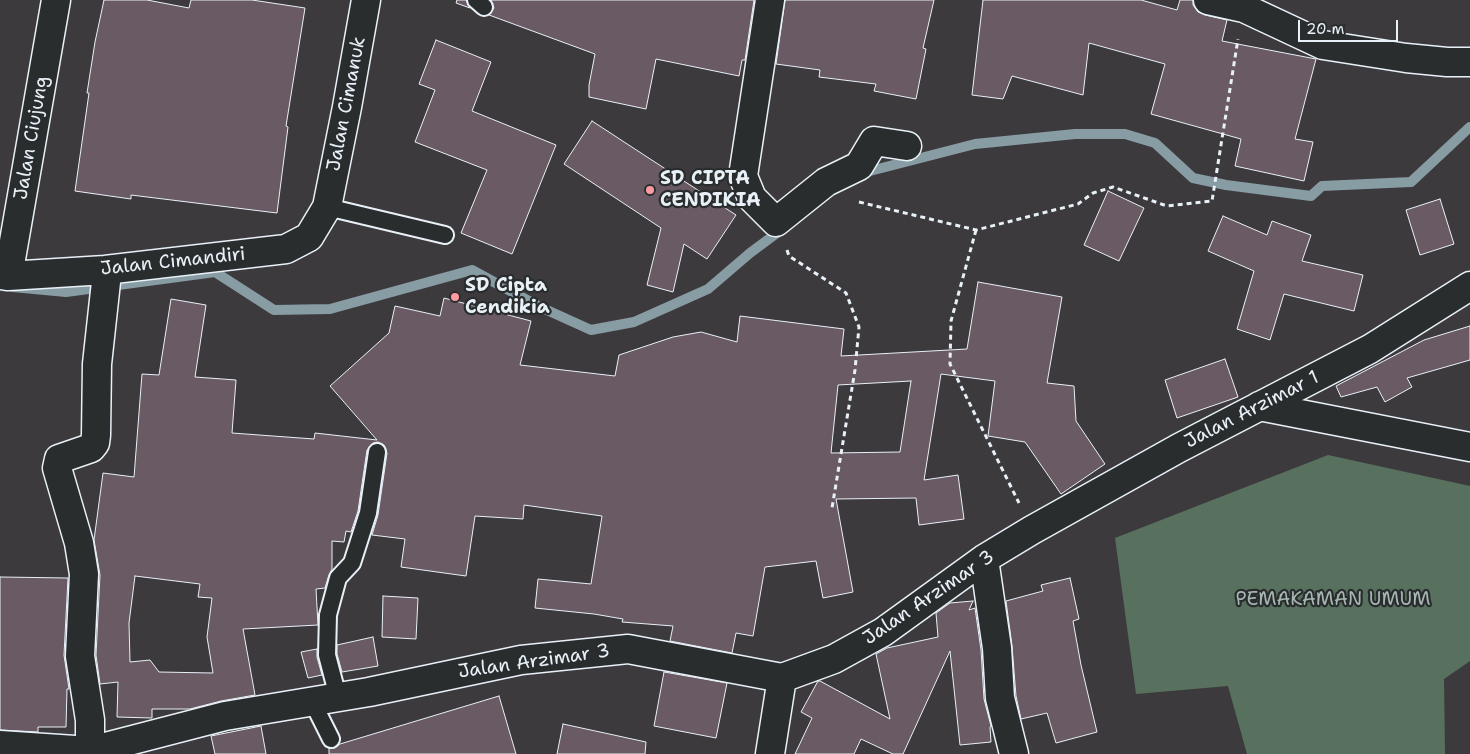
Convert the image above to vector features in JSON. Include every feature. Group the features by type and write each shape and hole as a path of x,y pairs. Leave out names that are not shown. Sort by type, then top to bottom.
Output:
{"street":[{"name":"Jalan Ciujung","path":"4,276 56,0"},
{"name":"Jalan Cimanuk","path":"327,207 366,0"},
{"path":"770,0 744,176 752,198 776,222 826,182 859,166 874,141 907,146"},
{"path":"1208,0 1244,8 1323,45 1406,58 1470,62"},
{"name":"Jalan Cimandiri","path":"4,276 105,276 286,249 309,237 327,207"},
{"path":"90,751 90,720 80,656 84,574 79,542 57,468 59,459 91,448 95,443 97,364 105,276"},
{"name":"Jalan Arzimar 1","path":"1032,530 1179,448 1370,349 1470,286"},
{"path":"1259,406 1470,446"},
{"name":"Jalan Arzimar 3","path":"0,745 90,751 225,716 325,699 521,660 628,649 782,678 834,659 883,632 984,559 1032,530"},
{"path":"984,559 997,648 1000,698 1014,754"},
{"path":"770,754 782,678"}],"lane":[{"path":"327,207 445,235"},
{"path":"331,740 325,699 328,615 338,578 352,563 368,513 377,452"}],"path":[{"path":"858,202 976,230 1078,204 1093,193 1113,187 1167,206 1212,201 1244,8"},
{"path":"976,230 951,321 950,364 1032,530"},
{"path":"789,256 846,293 859,327 855,370 832,508"}],"green space":[{"name":"PEMAKAMAN UMUM","path":"1328,455 1470,486 1470,661 1444,679 1445,754 1247,754 1228,686 1136,694 1115,538"}],"building":[{"path":"104,0 147,0 189,8 191,0 252,0 305,8 286,126 288,127 277,213 131,195 131,199 75,191 89,93 87,93"},
{"path":"457,0 466,0 470,8 456,3"},
{"path":"491,0 754,0 745,60 742,60 739,76 656,59 646,109 589,97 589,85 595,54 489,15 494,8"},
{"path":"785,0 934,0 923,48 926,49 916,99 874,91 876,84 819,77 820,70 776,64"},
{"path":"983,0 1141,0 1177,10 1180,0 1193,0 1193,5 1198,12 1227,20 1222,41 1316,59 1295,139 1313,142 1304,181 1235,166 1241,139 1151,114 1165,64 1089,43 1083,95 1012,76 1003,99 972,95"},
{"path":"436,40 491,62 472,111 556,145 512,254 461,233 487,170 415,142 435,90 419,84"},
{"name":"SD CIPTA CENDIKIA","path":"592,121 736,215 707,259 684,244 673,292 647,285 661,228 564,164"},
{"path":"1108,191 1144,208 1119,261 1084,245"},
{"path":"1440,199 1454,244 1420,255 1406,210"},
{"path":"1223,216 1267,235 1272,221 1311,235 1302,261 1363,275 1354,311 1284,294 1270,340 1237,329 1254,271 1208,251"},
{"path":"978,282 1062,297 1047,383 1074,386 1076,421 1105,464 1061,494 1025,442 988,436 995,381 941,374 924,480 958,475 964,519 919,525 916,498 836,499 853,592 823,598 816,561 765,567 753,636 736,633 732,653 670,641 673,626 622,622 623,619 594,614 535,608 538,579 591,584 602,516 524,505 523,519 475,516 466,576 401,567 405,539 372,535 378,515 387,453 384,445 378,442 373,443 367,450 358,511 351,532 346,531 344,542 332,541 332,569 325,588 316,589 318,625 243,629 255,695 190,709 152,709 152,718 117,717 118,682 100,684 96,655 100,575 94,540 103,473 134,477 142,374 159,375 171,299 206,305 195,377 236,380 232,433 314,439 315,433 377,440 330,386 389,333 395,306 440,316 444,298 531,321 520,365 615,376 619,355 673,337 701,332 737,342 740,316 844,329 841,356 967,349","holes":["911,381 900,452 831,453 838,385","135,576 200,584 198,597 212,598 207,637 213,673 159,672 150,660 130,662 129,623"]},
{"path":"1470,326 1470,360 1407,378 1412,387 1385,402 1377,387 1341,397 1336,386 1424,340"},
{"path":"1225,359 1238,397 1177,418 1165,380"},
{"path":"0,577 68,578 64,655 69,689 67,689 66,727 38,727 38,732 0,730"},
{"path":"1070,578 1079,619 1073,621 1097,732 1056,743 1047,713 1021,719 1016,696 1006,601 1043,591 1041,585"},
{"path":"383,596 418,598 416,639 382,637"},
{"path":"973,601 969,610 975,608 981,650 984,699 991,726 991,742 960,745 950,651 903,754 893,754 861,739 854,754 795,754 812,718 801,712 818,681 890,719 876,654 887,648 938,637 936,613 950,603"},
{"path":"373,637 378,666 342,672 337,654 337,645"},
{"path":"317,649 317,657 322,675 308,678 301,652"},
{"path":"664,672 727,683 716,738 654,726"},
{"path":"499,696 516,754 329,754 329,748 335,748 340,744"},
{"path":"563,724 646,742 645,754 557,754"},
{"path":"261,726 266,754 215,754 211,736"}],"waterway":[{"path":"861,176 870,171 975,144 1075,134 1125,134 1155,143 1193,178 1226,185 1311,196 1322,186 1411,182 1470,127"},
{"path":"13,287 66,292 215,272 274,310 330,309 472,270 538,306 591,330 634,322 708,289 750,253 785,227"}],"place":[{"name":"SD CIPTA CENDIKIA","path":"650,190"},
{"name":"SD Cipta Cendikia","path":"455,297"}]}
